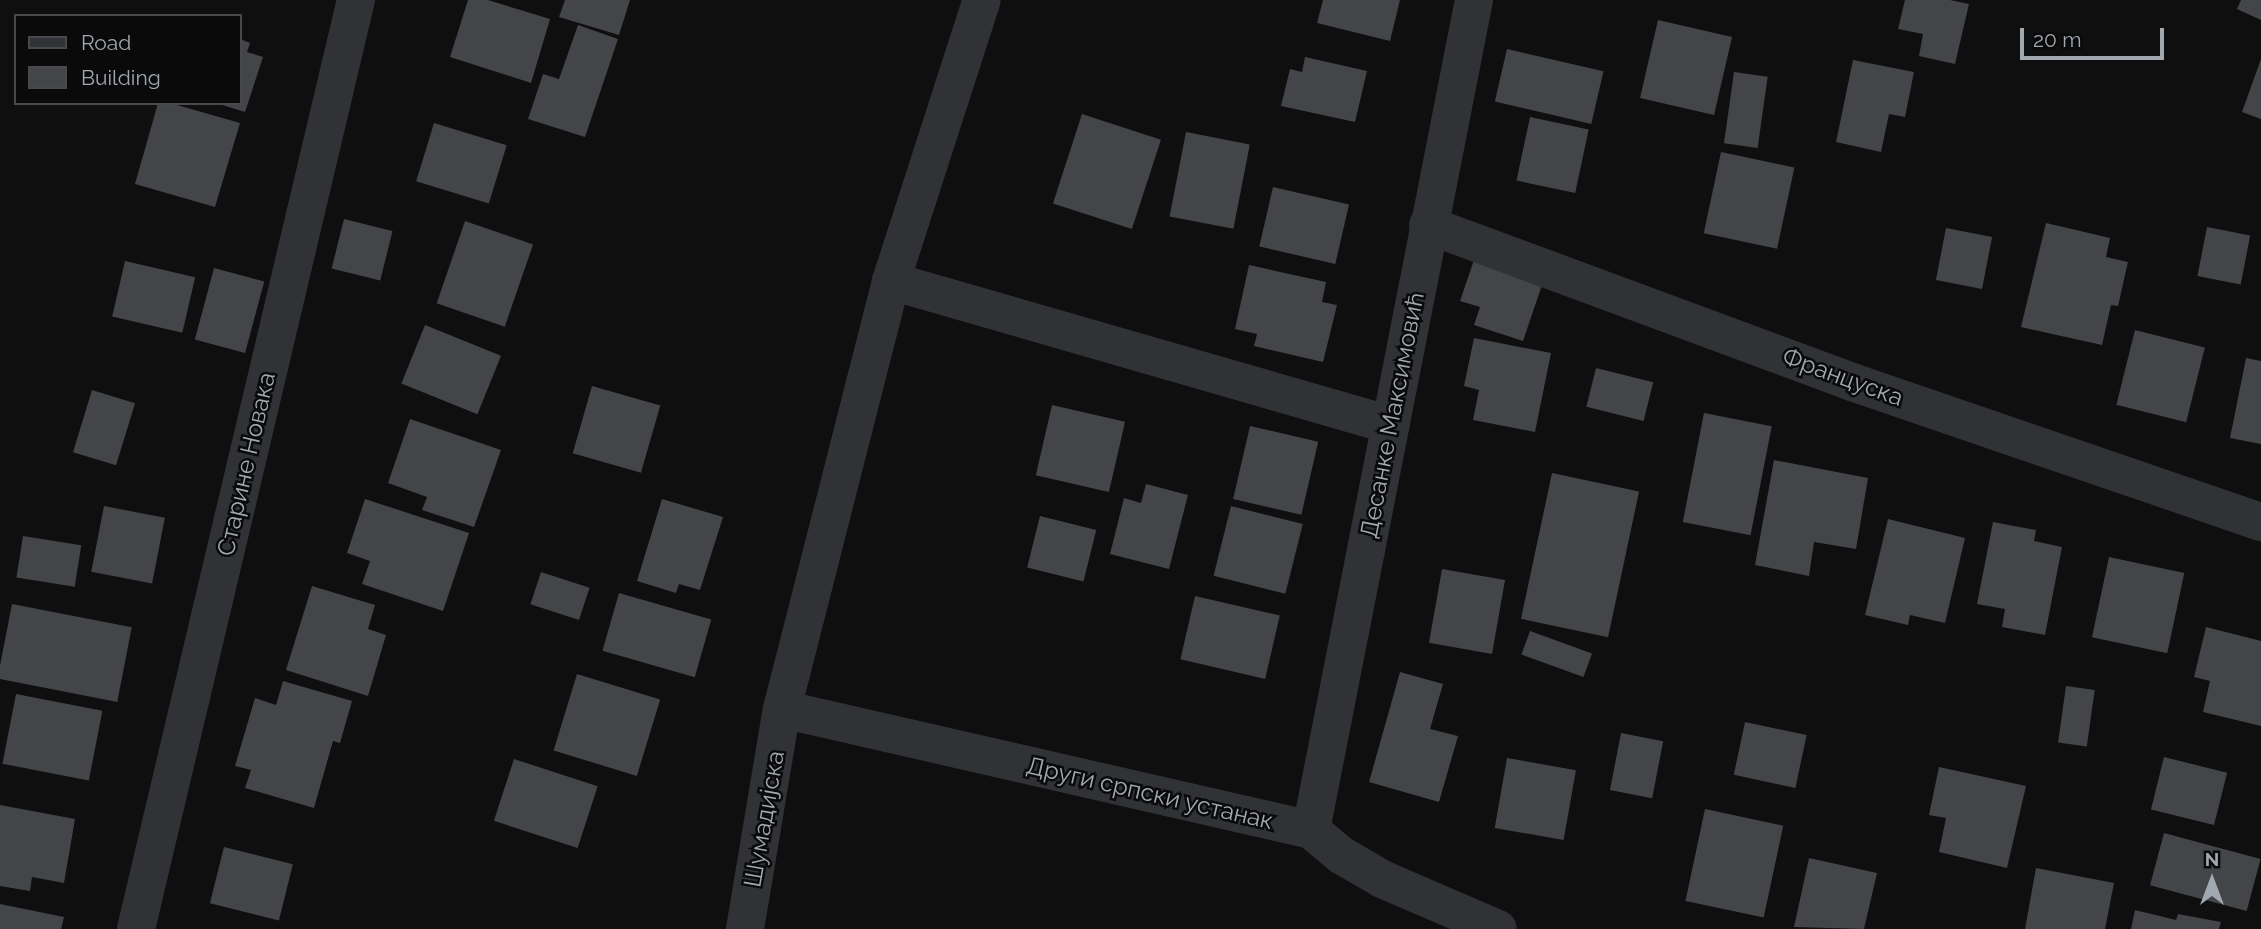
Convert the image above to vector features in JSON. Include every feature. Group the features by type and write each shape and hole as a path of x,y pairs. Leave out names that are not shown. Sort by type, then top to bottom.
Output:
{"street":[{"name":"Старине Новака","path":"136,929 356,0"},
{"name":"Шумадијска","path":"745,929 782,709 891,281 982,0"},
{"name":"Десанке Максимовић","path":"1311,830 1474,0"},
{"name":"Француска","path":"1428,225 1852,382 2261,522"},
{"path":"891,281 1391,425"},
{"name":"Други српски устанак","path":"782,709 1311,830 1341,855 1382,880 1498,929"}],"building":[{"path":"468,0 488,0 550,19 531,83 450,57"},
{"path":"565,0 630,0 619,35 559,17"},
{"path":"1323,0 1400,0 1390,41 1317,23"},
{"path":"1905,0 1950,0 1969,4 1955,64 1919,56 1923,34 1898,29"},
{"path":"2241,0 2261,0 2261,20 2237,9"},
{"path":"1658,20 1732,37 1714,115 1640,98"},
{"path":"578,25 618,39 585,137 528,119 543,74 559,79"},
{"path":"242,40 250,43 247,52 263,57 245,112 222,105 242,105"},
{"path":"1507,49 1603,71 1591,124 1495,102"},
{"path":"1305,57 1367,71 1355,122 1281,106 1290,69 1302,72"},
{"path":"2261,59 2261,119 2242,112"},
{"path":"1853,60 1914,72 1905,117 1889,114 1881,152 1836,142"},
{"path":"1734,72 1768,77 1758,148 1724,143"},
{"path":"157,105 177,105 240,123 215,207 135,184"},
{"path":"1082,114 1161,140 1132,229 1053,203"},
{"path":"1530,117 1589,129 1575,193 1516,181"},
{"path":"434,123 507,145 489,204 416,181"},
{"path":"1186,132 1250,144 1233,229 1170,216"},
{"path":"1721,152 1794,168 1777,249 1704,233"},
{"path":"1273,187 1349,205 1335,264 1259,246"},
{"path":"344,219 393,231 380,281 332,268"},
{"path":"465,221 533,244 505,327 437,303"},
{"path":"2046,223 2110,238 2106,257 2128,262 2118,306 2111,305 2102,345 2021,327"},
{"path":"2207,227 2250,235 2241,284 2197,276"},
{"path":"1946,228 1992,237 1982,289 1936,280"},
{"path":"1474,260 1543,282 1523,341 1474,325 1480,307 1460,301"},
{"path":"125,261 195,277 182,333 112,317"},
{"path":"1249,265 1326,282 1322,302 1337,305 1323,362 1254,346 1257,334 1235,329"},
{"path":"214,268 264,281 245,353 195,339"},
{"path":"425,325 501,356 477,414 401,383"},
{"path":"2135,330 2205,347 2186,422 2116,405"},
{"path":"1474,338 1551,353 1535,432 1473,420 1479,390 1464,386"},
{"path":"2246,358 2261,361 2261,444 2230,438"},
{"path":"1596,368 1653,382 1644,421 1586,407"},
{"path":"592,386 660,406 641,473 573,453"},
{"path":"92,390 135,403 116,465 73,452"},
{"path":"1052,405 1125,422 1109,492 1036,475"},
{"path":"1704,413 1772,426 1751,535 1683,522"},
{"path":"410,419 501,450 474,527 422,510 427,497 388,483"},
{"path":"1250,426 1318,442 1301,515 1233,499"},
{"path":"1774,460 1868,478 1856,549 1814,542 1809,576 1755,565"},
{"path":"1552,473 1639,492 1608,637 1521,619"},
{"path":"1146,484 1188,495 1169,569 1110,554 1124,498 1141,503"},
{"path":"365,499 469,533 443,611 362,584 370,561 347,553"},
{"path":"662,499 723,517 700,590 679,584 676,593 637,581"},
{"path":"104,506 165,518 152,584 91,572"},
{"path":"1231,506 1303,524 1285,594 1214,576"},
{"path":"1040,516 1096,530 1083,581 1027,567"},
{"path":"1888,519 1965,538 1945,623 1910,615 1908,625 1865,615"},
{"path":"1993,522 2036,530 2034,541 2062,547 2045,635 2002,627 2005,609 1977,604"},
{"path":"23,536 81,545 75,587 16,577"},
{"path":"2109,557 2184,573 2167,653 2092,637"},
{"path":"1442,569 1505,580 1492,654 1429,643"},
{"path":"541,572 590,588 579,620 530,604"},
{"path":"312,586 375,605 368,629 386,635 368,696 286,670"},
{"path":"619,593 711,619 695,677 602,651"},
{"path":"1195,596 1280,616 1265,679 1180,659"},
{"path":"12,604 132,627 117,702 0,679 0,666"},
{"path":"2206,627 2261,641 2261,726 2203,712 2210,681 2194,677"},
{"path":"1530,631 1592,654 1583,677 1521,654"},
{"path":"1400,672 1443,684 1430,729 1458,736 1439,802 1369,782"},
{"path":"577,674 660,699 637,776 554,751"},
{"path":"283,681 352,701 340,743 333,741 314,808 245,788 251,770 235,766 255,698 276,705"},
{"path":"2066,686 2095,690 2087,746 2058,742"},
{"path":"16,694 102,711 89,780 2,764"},
{"path":"1745,722 1807,735 1795,788 1734,775"},
{"path":"1621,733 1663,741 1652,798 1610,790"},
{"path":"2164,757 2227,773 2214,825 2151,809"},
{"path":"1507,758 1576,770 1564,840 1495,828"},
{"path":"514,759 598,786 578,848 494,821"},
{"path":"1939,767 2026,786 2007,868 1939,852 1946,818 1929,815"},
{"path":"0,805 75,819 64,883 32,877 30,891 0,886"},
{"path":"1705,809 1783,826 1764,918 1685,901"},
{"path":"2164,833 2261,859 2247,911 2150,885"},
{"path":"224,847 293,864 279,920 210,903"},
{"path":"1809,858 1877,873 1864,929 1794,927"},
{"path":"2036,868 2114,883 2105,929 2025,929"},
{"path":"0,904 64,917 61,929 0,929"},
{"path":"2135,910 2176,920 2178,914 2221,922 2219,929 2131,929"}]}
